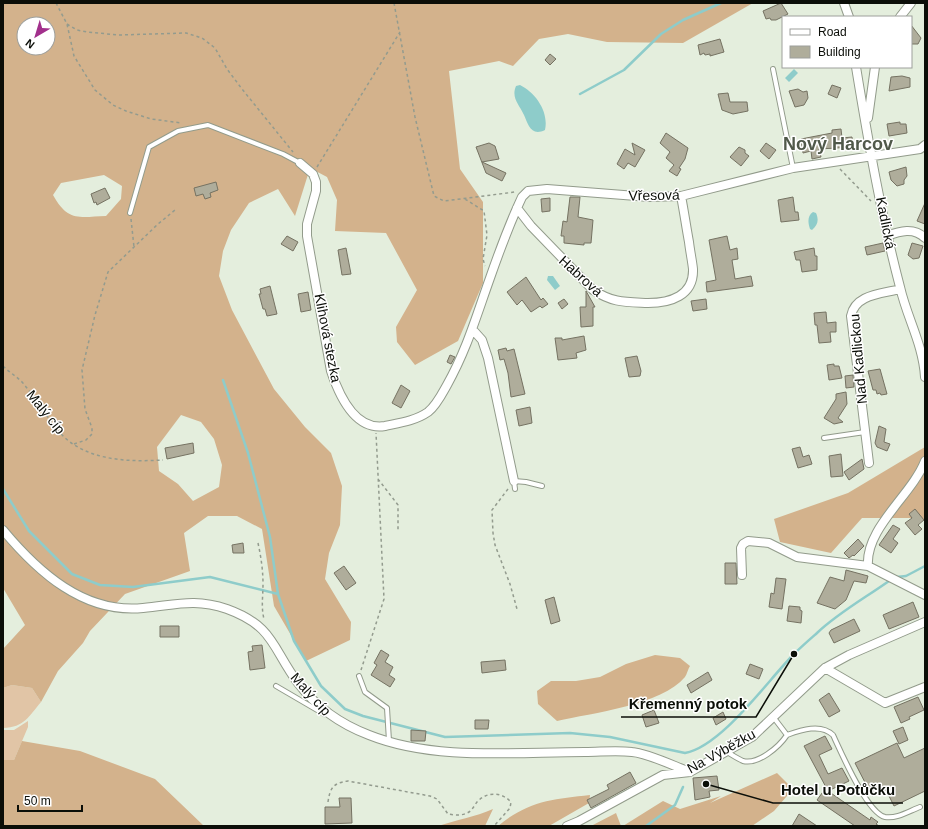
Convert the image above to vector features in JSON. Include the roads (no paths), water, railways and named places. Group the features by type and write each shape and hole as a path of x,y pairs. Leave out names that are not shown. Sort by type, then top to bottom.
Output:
{"street":[{"path":"844,3 849,16"},
{"path":"901,16 912,3"},
{"name":"Kadlická","path":"856,68 887,236 900,289 923,354 925,377"},
{"path":"867,124 875,68"},
{"name":"Vřesová","path":"516,208 522,197 528,191 547,189 649,197 681,196 793,168 920,149 925,145"},
{"name":"Klihová stezka","path":"300,163 313,174 316,182 316,191 307,224 307,236 331,371 341,395 357,418 365,424 375,427 416,419 429,411 439,399 457,367 473,330"},
{"name":"Habrová","path":"516,208 584,283 599,294 618,302 664,303 677,299 685,292 690,282 693,270 681,196"},
{"path":"515,485 488,358 482,340 473,330 489,279 516,208"},
{"path":"887,236 902,231 912,231 925,238"},
{"name":"Nad Kadlickou","path":"869,463 851,316 852,309 863,298 900,289"},
{"path":"868,566 867,554 879,530 920,474 925,461"},
{"name":"Malý cíp","path":"3,530 33,563 47,575 82,597 110,606 129,610 179,603 207,603 249,618 267,633 298,684 333,718 368,735 415,749 466,752 633,752 690,772"},
{"path":"742,575 741,548 743,544 748,541 769,543 797,557 868,566 925,595"},
{"name":"Na Výběžku","path":"567,826 663,776 690,772 726,752 752,737 774,718 810,680 825,668 849,655 925,622"},
{"path":"825,668 884,703 925,687"}],"lane":[{"path":"773,69 793,168"},
{"path":"130,212 149,147 178,131 208,125 283,154 300,163"},
{"path":"824,438 866,432"},
{"path":"515,485 526,482 542,486"},
{"path":"359,676 366,692 387,708 389,742"},
{"path":"276,686 333,718"},
{"path":"774,718 787,735"},
{"path":"726,752 744,761 755,761 782,743 787,735 799,731 819,728 828,730 833,735 860,791 880,815 889,817 920,807"}],"water":[{"path":"794,69 798,73 789,82 785,78"},
{"path":"520,85 526,88 540,104 545,116 545,130 536,132 529,126 514,94 516,86"},
{"path":"813,212 816,213 818,220 816,226 812,230 810,229 808,220"},
{"path":"548,276 553,276 560,286 555,290 547,280"}],"waterway":[{"path":"580,94 624,70 661,34 683,20 721,3"},
{"path":"223,380 248,453 270,537 278,594 294,641 321,686 345,709 363,716 445,737 570,733 610,737 685,753 699,748 714,738 744,711 783,665 806,643 834,619 889,581"},
{"path":"3,489 29,531 72,574 100,585 133,587 210,577 278,594"},
{"path":"897,577 906,576 925,566"},
{"path":"646,826 675,805 683,787"}],"place":[{"name":"Křemenný potok","path":"794,654"},
{"name":"Hotel u Potůčku","path":"706,784"}],"district":[{"name":"Nový Harcov","path":"838,144"}]}
